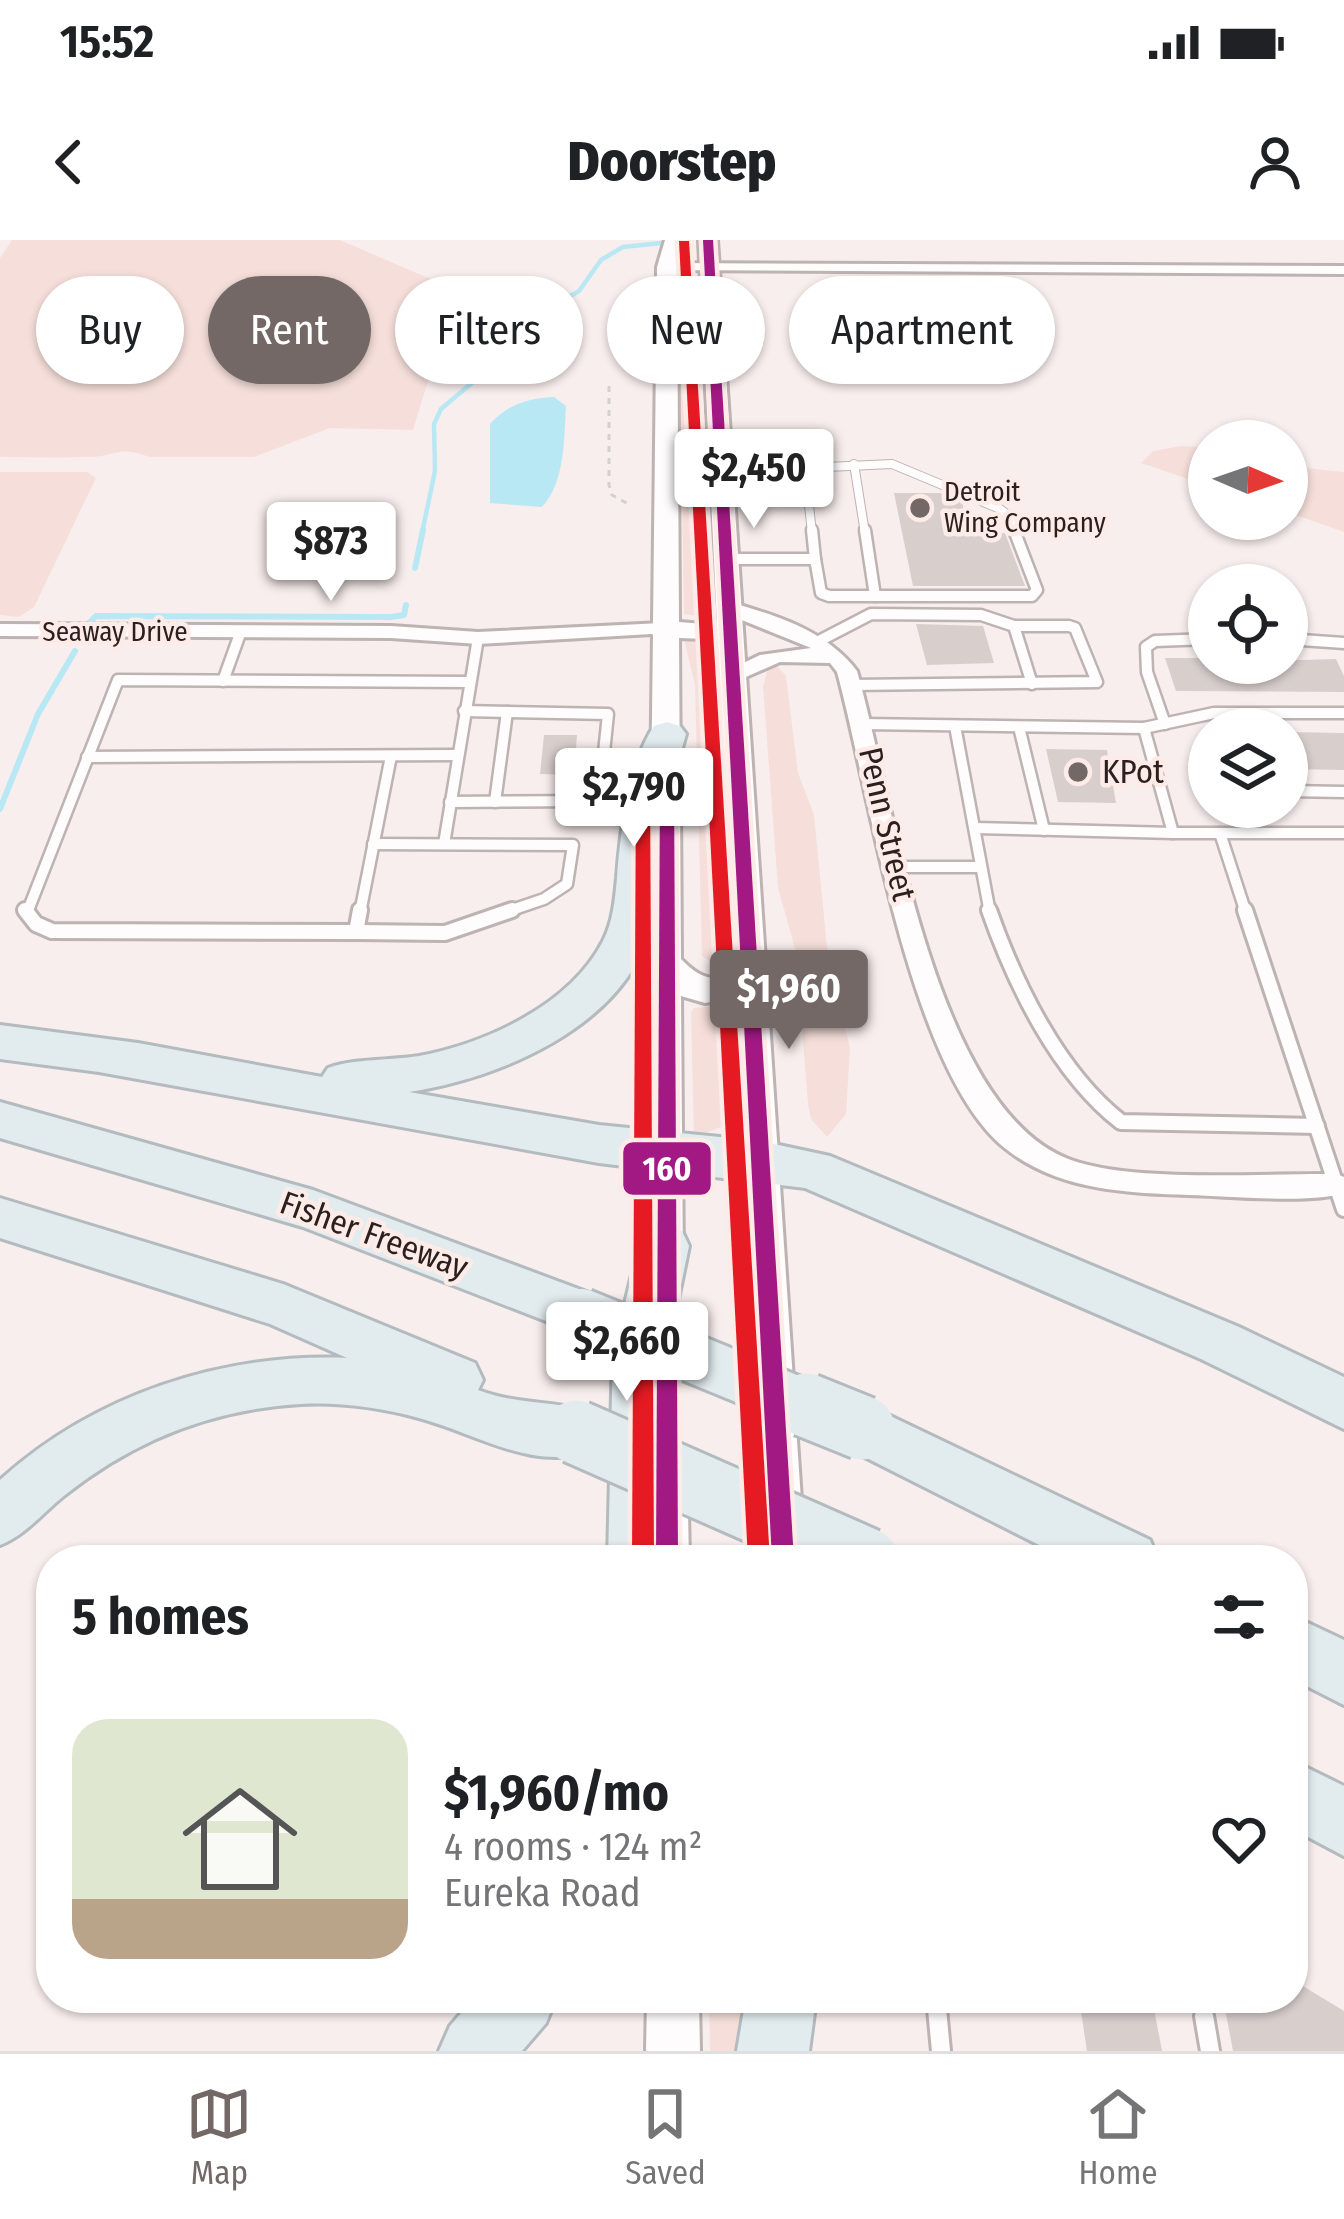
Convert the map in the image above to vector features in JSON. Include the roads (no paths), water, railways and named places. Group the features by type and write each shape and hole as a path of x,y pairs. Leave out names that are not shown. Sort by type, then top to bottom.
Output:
{"highway":[{"path":"109,1058 367,1081 445,1067 524,1036 590,993 627,938 635,906 642,826 667,734"},
{"path":"0,1042 664,1154 757,1157 812,1170 1220,1343 1344,1404"},
{"name":"Fisher Freeway","path":"0,1120 313,1210 582,1313 863,1428 1099,1545"},
{"path":"0,1218 283,1306 833,1545"},
{"path":"637,1545 640,1353 664,1246"},
{"path":"0,1518 31,1488 116,1430 186,1400 273,1381 337,1378 418,1393 536,1436 576,1432"},
{"path":"1308,1654 1344,1674"},
{"path":"1308,1801 1344,1823"},
{"path":"475,2051 508,2013"},
{"path":"773,2051 779,2013"}],"main road":[{"path":"708,251 782,1545"},
{"path":"668,1545 667,734 662,628 671,252"},
{"path":"664,484 696,476 722,486"},
{"path":"662,628 712,632 732,662"},
{"path":"668,966 687,988 697,991 723,990 751,980"},
{"path":"673,2013 674,2051"},
{"path":"803,2013 805,2051"}],"street":[{"path":"671,252 1344,270"},
{"name":"Penn Street","path":"728,608 817,643 839,659 863,724 939,1023 962,1069 1017,1143 1057,1168 1103,1178 1340,1197"},
{"name":"Seaway Drive","path":"0,630 478,638 662,628"},
{"path":"732,662 814,654 839,659"}],"lane":[{"path":"854,464 875,596"},
{"path":"854,464 912,470 1000,509 1009,516 1037,590 1032,596 821,592 805,468 854,464"},
{"path":"726,559 814,560"},
{"path":"817,643 871,614 981,615 1014,626 1075,628 1097,682 852,686"},
{"path":"1014,626 1032,684"},
{"path":"223,681 241,632"},
{"path":"444,844 478,638"},
{"path":"1165,724 1147,672 1146,647 1154,641 1188,640"},
{"path":"1308,640 1344,643"},
{"path":"374,844 573,845 567,884 544,899 445,933 52,931 36,924 25,910 118,680 468,682"},
{"path":"450,802 599,801 608,714 464,711"},
{"path":"495,802 507,712"},
{"path":"1308,713 1344,713"},
{"path":"863,724 1144,728 1188,719"},
{"path":"955,726 989,913 1074,1076 1108,1115 1121,1121 1317,1126"},
{"path":"1019,727 1044,830"},
{"path":"1144,728 1173,833"},
{"path":"87,758 457,755"},
{"path":"356,932 391,756"},
{"path":"1308,791 1344,792"},
{"path":"975,828 1344,833"},
{"path":"1220,833 1340,1197"},
{"path":"897,867 981,867"},
{"path":"937,2013 941,2051"},
{"path":"1204,2016 1210,2051"}],"water":[{"path":"554,397 566,406 562,460 550,497 542,507 490,503 490,424 519,404"}],"waterway":[{"path":"422,533 435,471 434,424 441,409 492,366 505,345 538,315 579,291 601,260 623,247 691,240"},
{"path":"415,568 423,530"},
{"path":"89,623 96,616 391,617 404,615 406,605"},
{"path":"0,809 38,714 75,651"}],"place":[{"name":"Detroit Wing Company","path":"920,508"},
{"name":"KPot","path":"1078,772"}]}
